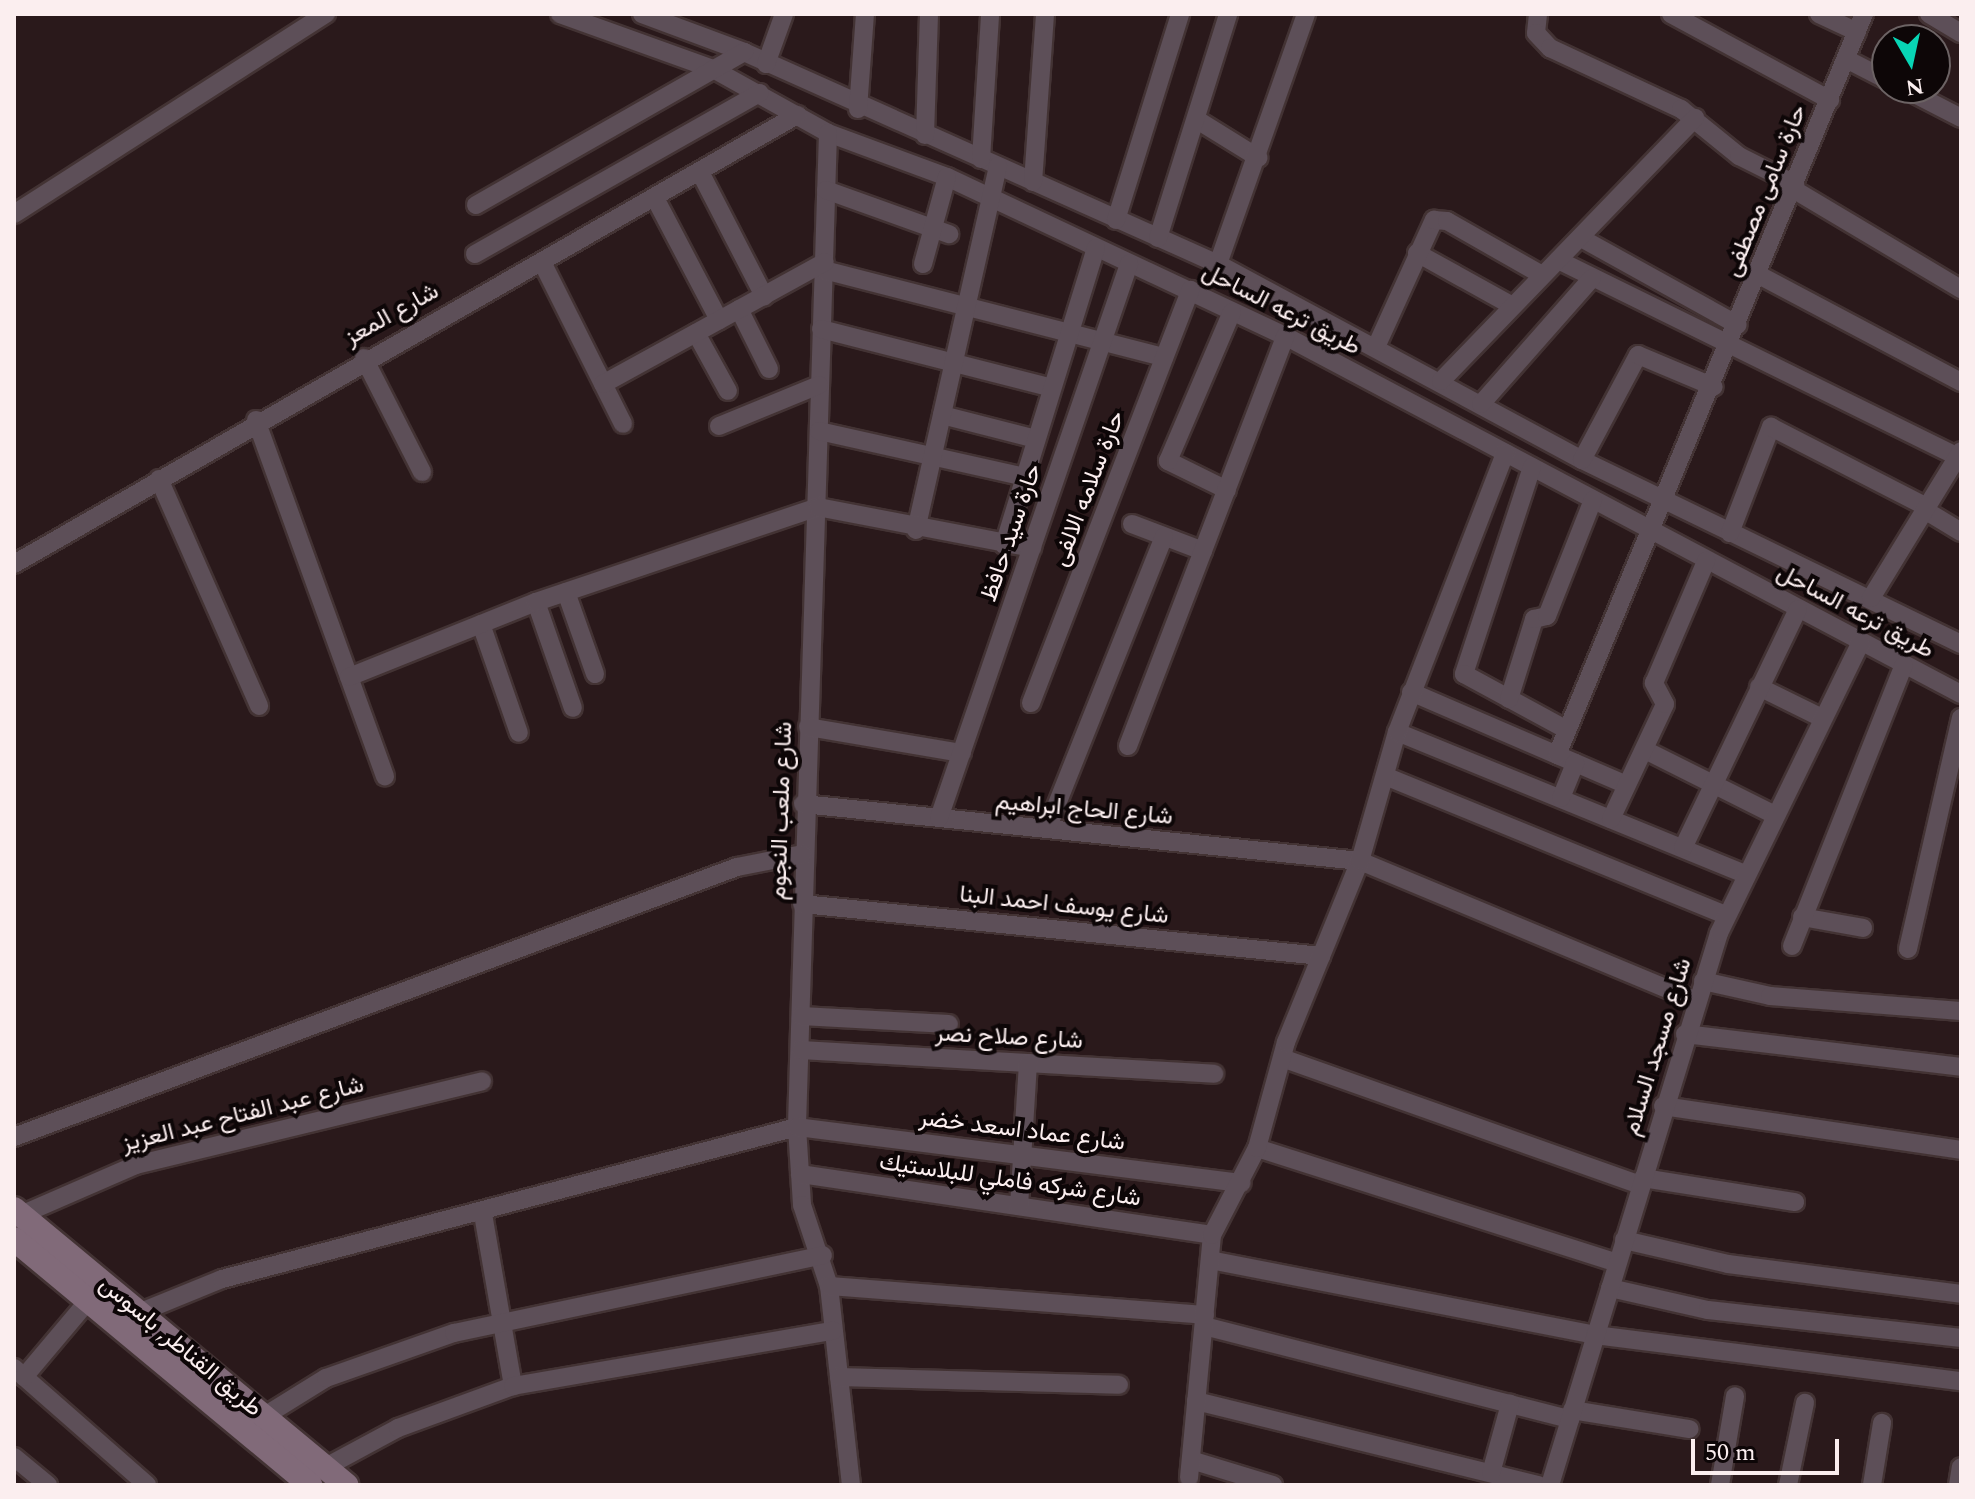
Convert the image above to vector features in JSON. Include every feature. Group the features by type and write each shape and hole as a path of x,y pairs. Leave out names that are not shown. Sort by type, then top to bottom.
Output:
{"main road":[{"name":"طريق القناطر, باسوس","path":"18,1212 263,1417 317,1477"},
{"name":"طريق القناطر, باسوس","path":"14,1239 88,1301 317,1477 346,1485"}],"street":[{"path":"14,214 326,14"},
{"name":"طريق ترعه الساحل","path":"560,14 713,69 828,133 947,177 1285,336 1961,694"},
{"name":"طريق ترعه الساحل","path":"642,14 744,52 858,109 925,135 1218,264 1441,381 1582,460 1961,644"},
{"path":"766,64 784,14"},
{"path":"858,109 865,14"},
{"path":"925,135 929,14"},
{"path":"916,530 991,198 990,14"},
{"path":"1033,182 1045,14"},
{"path":"1116,220 1180,14"},
{"path":"1158,238 1199,121 1228,14"},
{"path":"1218,264 1259,158 1306,14"},
{"path":"1929,14 1961,33"},
{"path":"1676,15 1830,100"},
{"path":"1823,15 1860,23"},
{"path":"1537,18 1539,39 1550,48 1695,118 1739,156 1794,186 1961,289"},
{"name":"حارة سامى مصطفى","path":"1557,755 1645,529 1664,498 1714,387 1860,23"},
{"path":"476,205 744,52"},
{"path":"1846,59 1871,72"},
{"path":"475,254 760,93"},
{"path":"1934,104 1961,118"},
{"name":"شارع المعز","path":"14,564 364,358 542,262 797,115"},
{"path":"1441,381 1511,305 1581,238 1695,118"},
{"path":"1199,121 1259,158"},
{"name":"شارع ملعب النجوم","path":"828,133 818,507 803,804 801,1050 797,1127 802,1205 823,1255 829,1286 851,1485"},
{"path":"700,172 764,296"},
{"path":"923,264 941,232 947,177"},
{"path":"826,190 941,232"},
{"path":"655,198 719,320"},
{"path":"1376,347 1431,224 1447,221 1542,275"},
{"path":"1581,238 1738,325"},
{"path":"1004,545 1096,248"},
{"path":"1417,253 1511,305"},
{"path":"1558,260 1730,347 1959,454 1871,598"},
{"path":"542,262 623,424"},
{"name":"حارة سيد حافظ","path":"939,818 1129,264"},
{"path":"603,384 824,266 1071,328 1164,357"},
{"path":"1757,274 1961,382"},
{"path":"1481,404 1592,278"},
{"name":"حارة سلامه الالفى","path":"1031,703 1190,290"},
{"path":"739,309 769,369"},
{"path":"1227,490 1168,461 1232,312"},
{"path":"821,329 955,359 1052,388"},
{"path":"696,333 728,391"},
{"path":"1128,746 1285,336"},
{"path":"1582,460 1638,355 1714,387"},
{"path":"364,358 422,472"},
{"path":"719,426 819,385"},
{"path":"942,415 1036,439"},
{"path":"256,420 385,776"},
{"path":"1730,533 1769,428 1924,507 1961,532"},
{"path":"819,431 1024,477"},
{"path":"1273,1485 1190,1469 1212,1235 1257,1148 1282,1058 1360,861 1411,692 1505,453"},
{"path":"1532,467 1464,674 1567,730"},
{"path":"159,479 259,706"},
{"path":"1509,699 1534,619 1547,616 1593,500"},
{"path":"349,677 536,602 818,507 916,530 1032,548"},
{"path":"1132,524 1203,551"},
{"path":"1047,829 1164,537"},
{"path":"1611,819 1625,784 1647,751 1665,704 1654,683 1706,561"},
{"path":"566,592 595,674"},
{"path":"536,602 573,708"},
{"path":"1683,848 1798,609"},
{"path":"481,624 519,733"},
{"name":"شارع مسجد السلام","path":"1550,1485 1685,1034 1726,915 1743,873 1861,642"},
{"path":"1792,946 1904,665"},
{"path":"1759,687 1822,718"},
{"path":"1411,692 1625,784"},
{"path":"1908,949 1961,718"},
{"path":"808,727 962,753"},
{"path":"1397,732 1743,873"},
{"path":"1647,751 1773,814"},
{"path":"1561,798 1575,763"},
{"path":"1385,776 1726,915"},
{"name":"شارع الحاج ابراهيم","path":"803,804 1360,861 1696,1001"},
{"path":"14,1137 737,867 803,854"},
{"name":"شارع يوسف احمد البنا","path":"802,904 1321,956"},
{"path":"1802,917 1863,928"},
{"path":"1703,981 1770,996 1960,1011"},
{"path":"801,1016 949,1024"},
{"path":"1685,1034 1961,1067"},
{"name":"شارع صلاح نصر","path":"801,1050 1214,1074"},
{"path":"1282,1058 1642,1182 1795,1202"},
{"path":"1019,1206 1028,1063"},
{"name":"شارع عبد الفتاح عبد العزيز","path":"18,1212 136,1165 482,1081"},
{"path":"1663,1106 1961,1150"},
{"path":"141,1312 222,1279 483,1214 797,1127"},
{"name":"شارع عماد اسعد خضر","path":"797,1127 1241,1183"},
{"path":"1257,1148 1617,1263"},
{"name":"شارع شركه فاملي للبلاستيك","path":"800,1174 1212,1235"},
{"path":"483,1214 513,1386"},
{"path":"1624,1240 1743,1267 1961,1294"},
{"path":"263,1417 326,1378 503,1322 823,1255"},
{"path":"1210,1260 1595,1335 1961,1381"},
{"path":"829,1286 1204,1320 1510,1404 1571,1415 1689,1429"},
{"path":"1610,1288 1731,1313 1961,1338"},
{"path":"88,1301 19,1373 147,1485"},
{"path":"317,1477 398,1428 513,1386 833,1331"},
{"path":"839,1377 1119,1385"},
{"path":"1720,1485 1735,1396"},
{"path":"1196,1401 1539,1485"},
{"path":"1788,1485 1805,1403"},
{"path":"1491,1473 1510,1404"},
{"path":"1872,1485 1882,1423"},
{"path":"14,1457 48,1485"},
{"path":"1958,1485 1961,1467"}]}
